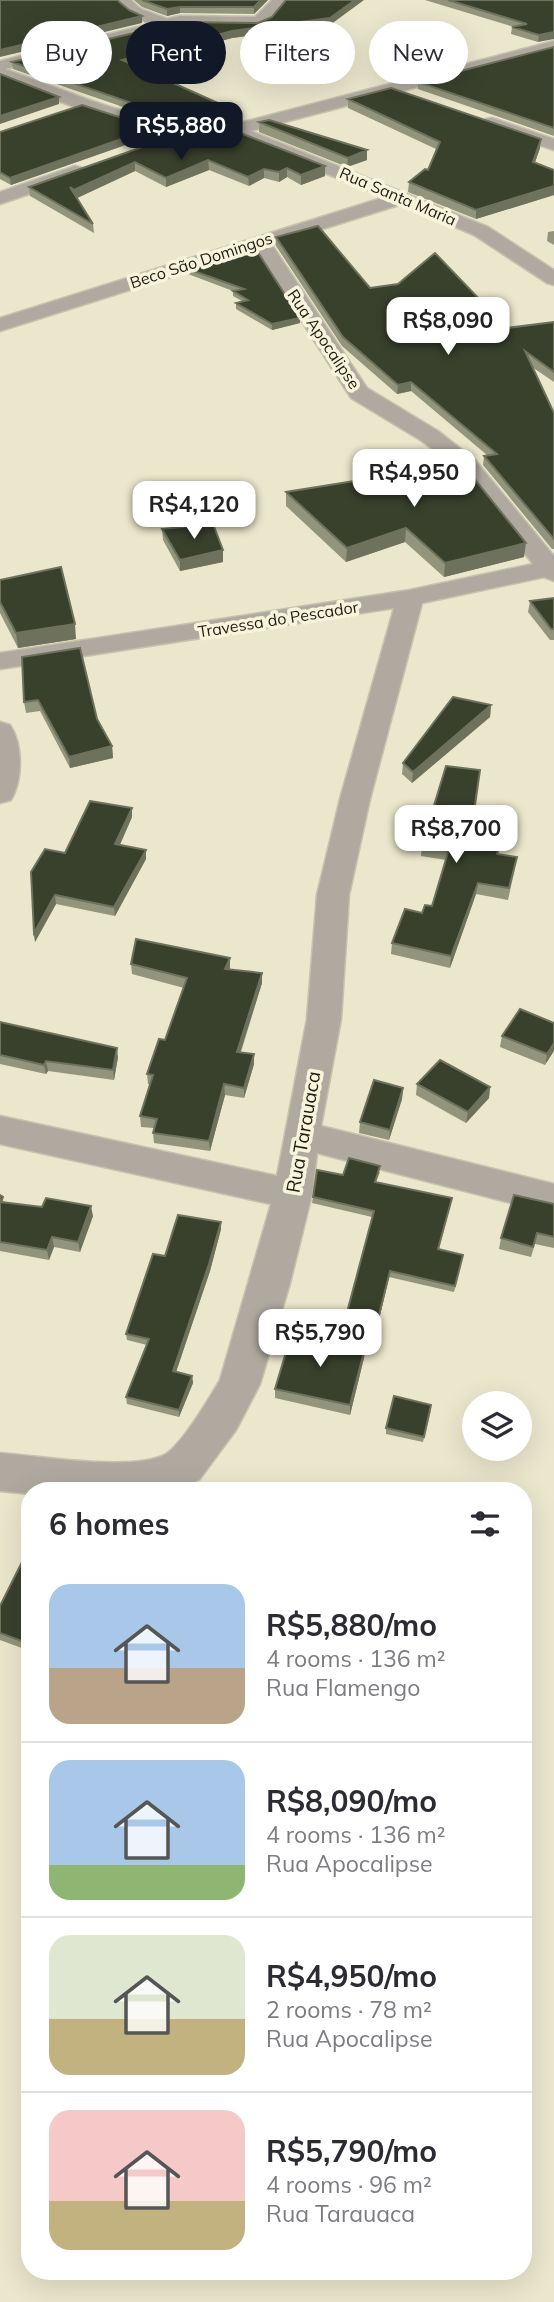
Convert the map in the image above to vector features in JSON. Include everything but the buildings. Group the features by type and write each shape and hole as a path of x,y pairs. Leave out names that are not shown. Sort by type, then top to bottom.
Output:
{"street":[{"path":"121,0 136,12 157,21"},
{"path":"180,21 190,19 257,22 264,19 280,0"},
{"path":"0,65 126,34"},
{"path":"155,144 180,135 214,134 233,130 554,46"},
{"path":"0,73 83,104 180,135"},
{"path":"390,88 426,100"},
{"path":"60,113 83,104"},
{"path":"474,117 554,145"},
{"path":"511,130 543,120"},
{"name":"Rua Santa Maria","path":"233,130 481,231 554,279"},
{"path":"0,198 90,166"},
{"name":"Beco São Domingos","path":"0,325 403,197"},
{"name":"Rua Apocalipse","path":"260,241 359,393 430,436 467,465 553,569"},
{"name":"Travessa do Pescador","path":"0,662 410,598 553,569"},
{"name":"Rua Tarauaca","path":"0,1472 116,1482 158,1478 184,1465 221,1416 239,1384 293,1194 301,1135 324,1019 333,895 355,799 410,598"},
{"path":"0,732 4,745 5,776 0,793"},
{"path":"0,1130 107,1156 293,1194"},
{"path":"301,1135 554,1199"}]}
